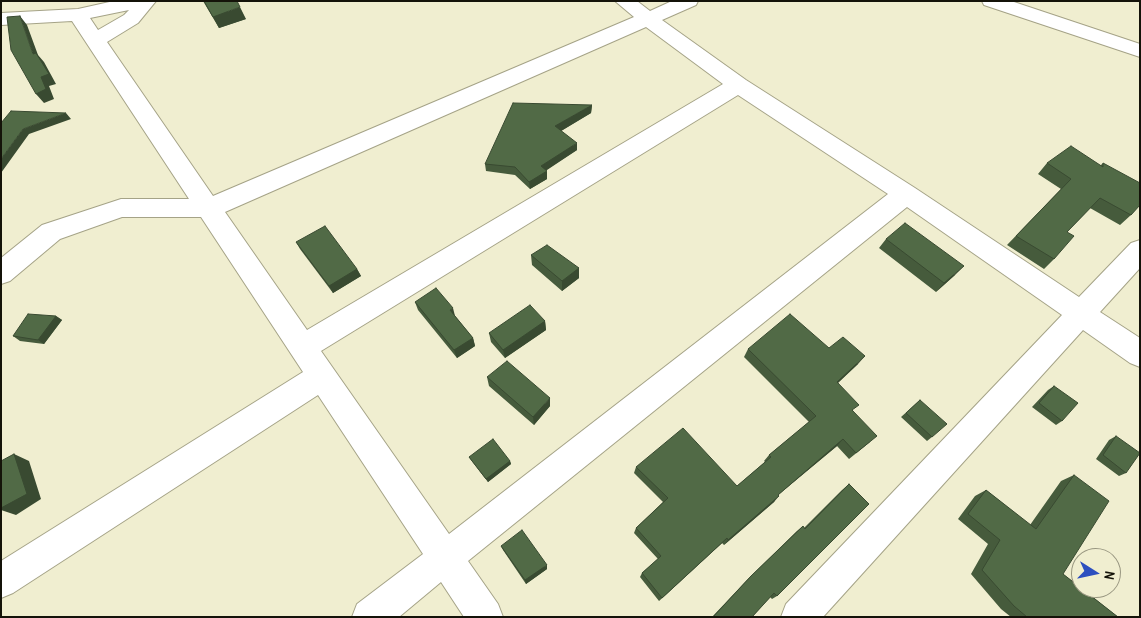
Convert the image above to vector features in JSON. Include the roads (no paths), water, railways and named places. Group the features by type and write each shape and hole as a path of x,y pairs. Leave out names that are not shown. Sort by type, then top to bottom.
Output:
{"street":[{"path":"1,19 78,15 142,1"},
{"path":"96,40 131,19 147,1"},
{"path":"624,1 738,86 906,194 1140,354"},
{"path":"1,273 51,232 121,208 209,208 689,1"},
{"path":"991,1 1140,51"},
{"path":"78,15 485,617"},
{"path":"303,347 738,86"},
{"path":"370,617 906,194"},
{"path":"799,617 1140,250"},
{"path":"1,580 322,376"}]}
